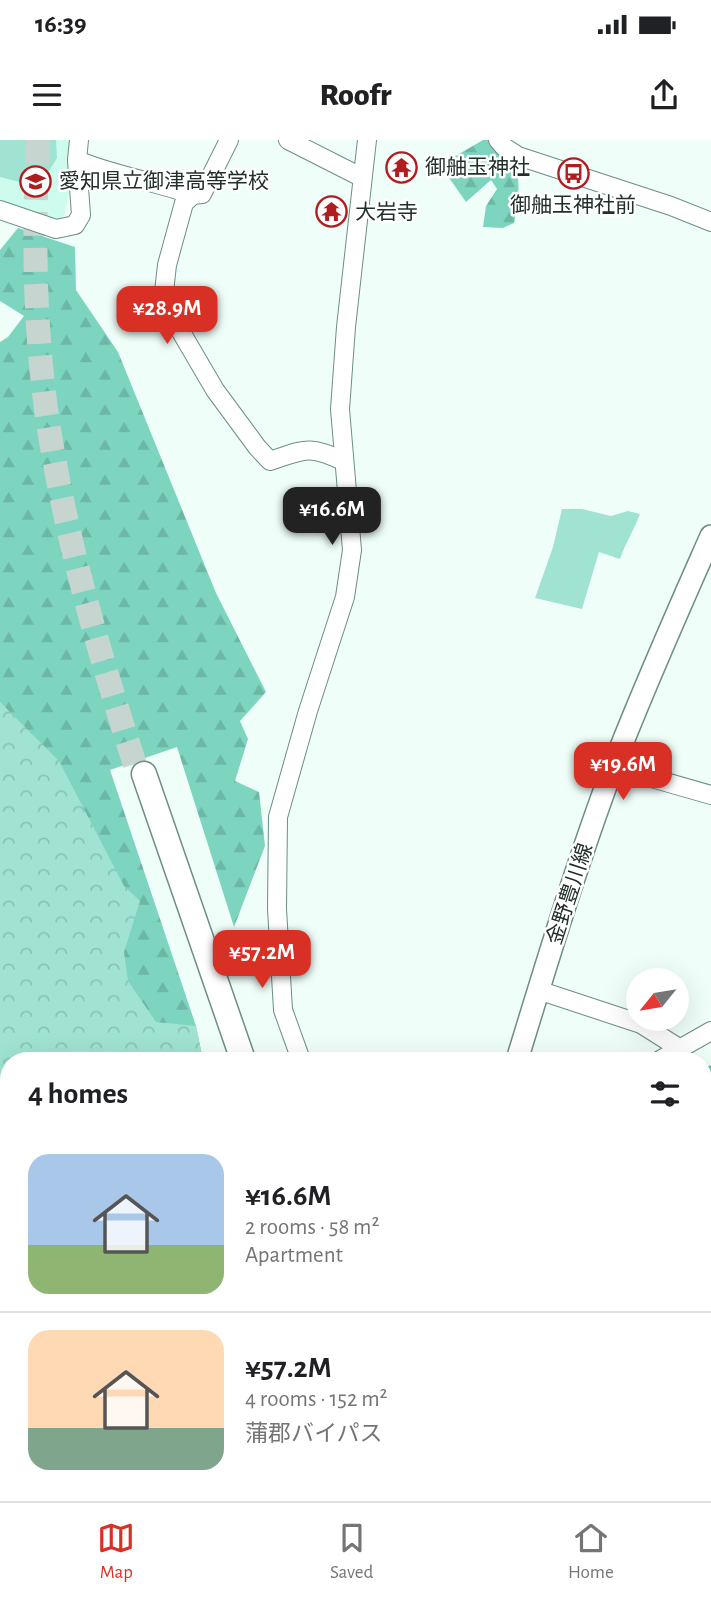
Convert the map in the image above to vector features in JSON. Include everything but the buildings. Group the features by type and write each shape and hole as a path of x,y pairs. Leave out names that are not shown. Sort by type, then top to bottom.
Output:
{"highway":[{"path":"232,1052 141,774 240,1052"}],"main road":[{"name":"金野豊川線","path":"519,1052 613,767 648,679 711,536"}],"street":[{"path":"0,209 56,229 75,225 81,215 77,160 79,140"},
{"path":"77,160 104,172 144,179 193,195 202,194 229,140"},
{"path":"288,140 361,177"},
{"path":"298,1052 283,1010 277,909 278,817 308,711 345,597 352,550 340,408 361,177 368,140"},
{"path":"498,140 518,156 671,206 711,222"},
{"path":"193,195 184,203 167,265 163,301 220,398 270,461 309,449 324,452 343,461"},
{"path":"613,767 711,795"},
{"path":"538,990 641,1024 679,1048"},
{"path":"673,1052 711,1031"}],"shaded area":[{"name":"愛知県立御津高等学校","path":"0,140 74,140 76,160 64,216 59,219 0,203"}],"green space":[{"path":"0,140 56,140 57,158 39,187 0,177"},
{"path":"483,140 490,140 509,157 517,174 518,199 514,223 503,228 483,227 486,206 497,189 491,180 466,202 440,165"},
{"path":"18,228 75,247 76,290 118,352 216,593 266,692 240,721 248,739 235,781 259,792 265,846 234,927 177,747 110,770 196,1026 201,1052 55,1052 0,1049 0,342 8,337 24,316 0,301 0,250"},
{"path":"562,509 582,509 611,516 628,511 640,514 620,559 599,552 582,609 535,598 553,547"},
{"path":"0,702 59,761 124,886 140,901 124,952 128,981 156,1022 196,1026 201,1052 0,1052"}],"tunnel":[{"path":"38,140 36,294 46,409 60,488 89,612 138,774"}],"place":[{"name":"御舳玉神社","path":"402,167"},
{"name":"御舳玉神社前","path":"573,173"},
{"name":"愛知県立御津高等学校","path":"36,181"},
{"name":"大岩寺","path":"332,212"}]}
